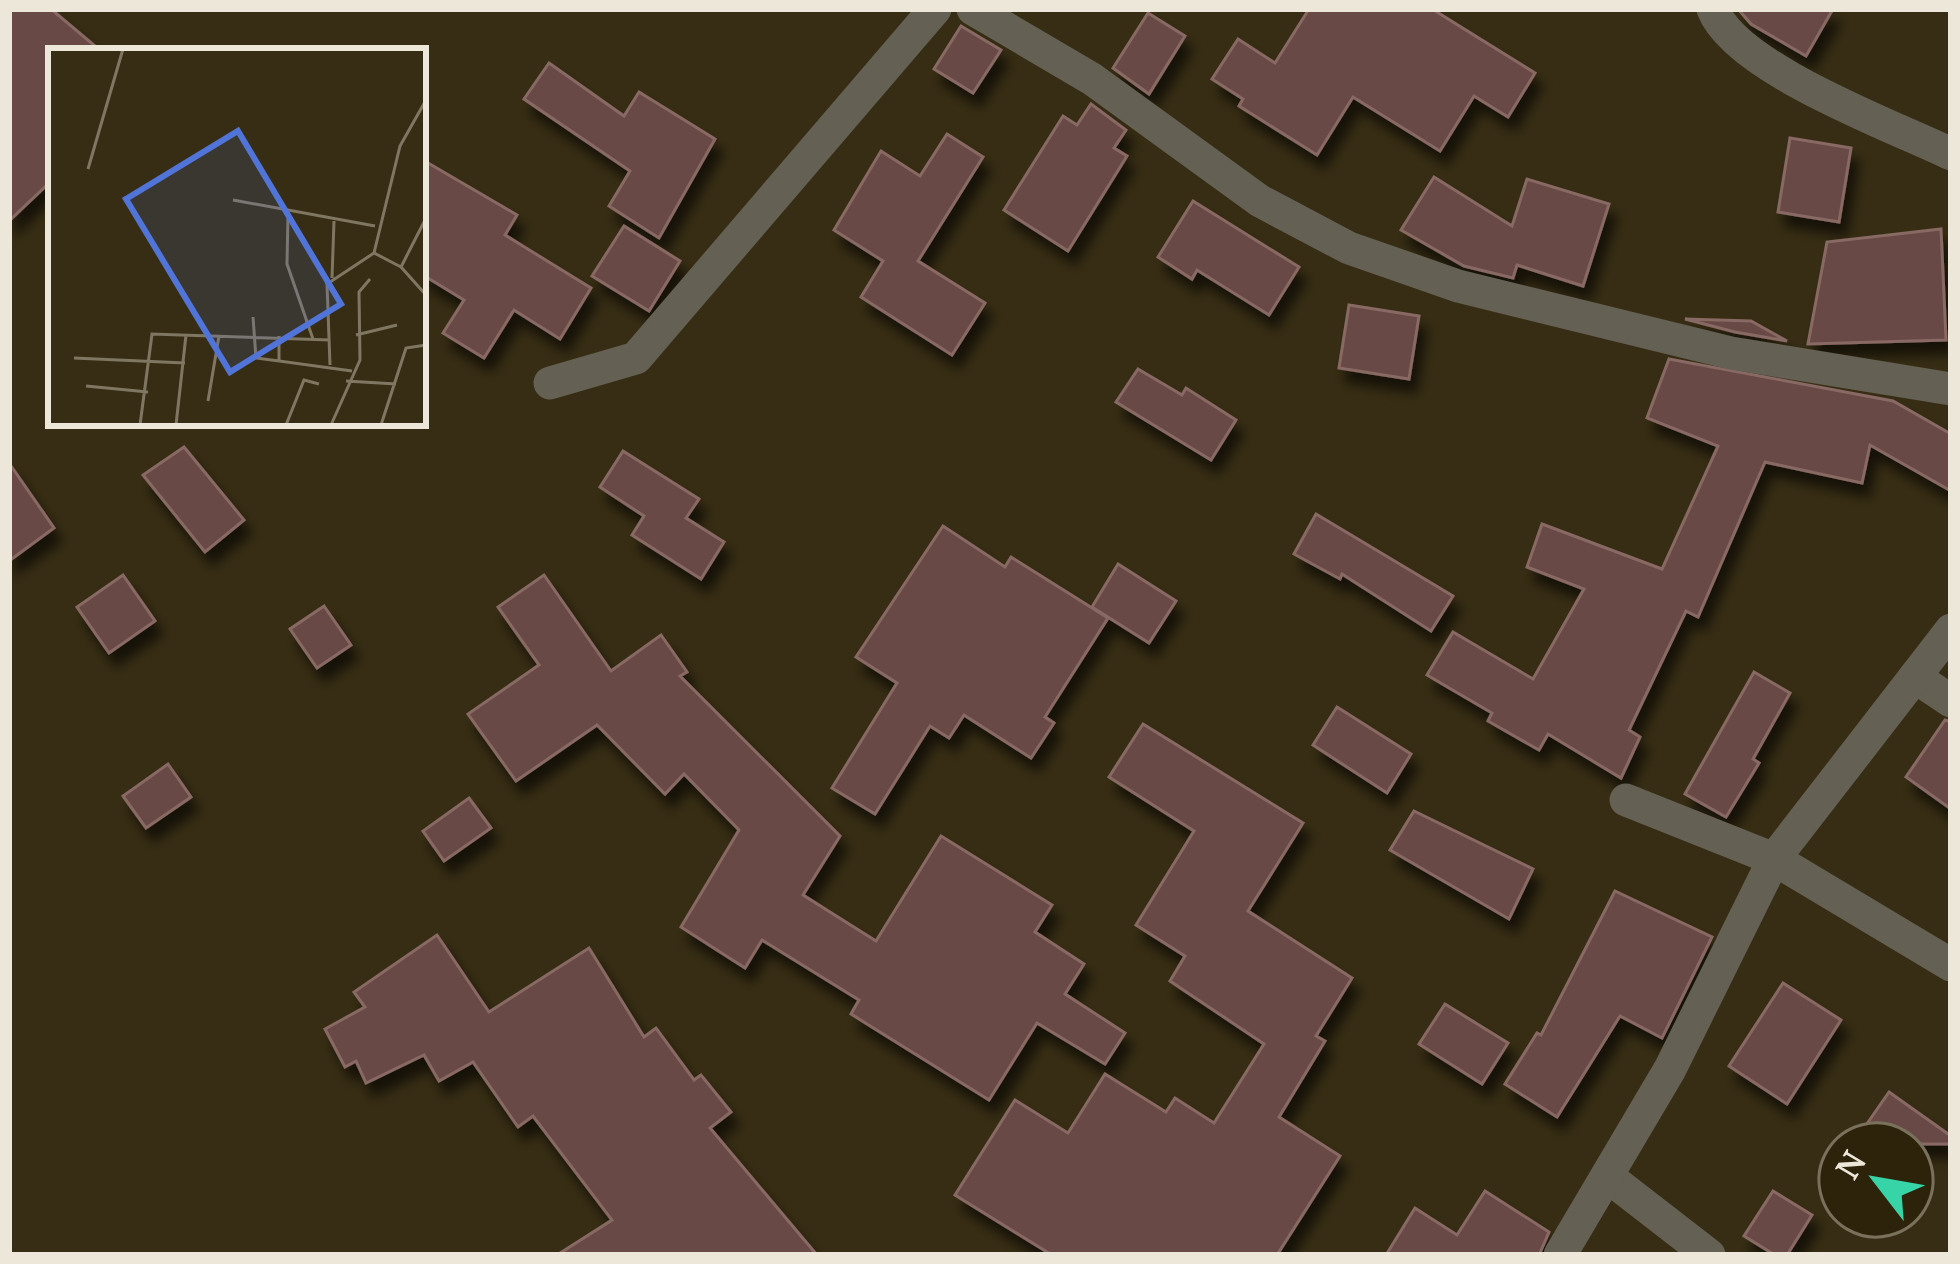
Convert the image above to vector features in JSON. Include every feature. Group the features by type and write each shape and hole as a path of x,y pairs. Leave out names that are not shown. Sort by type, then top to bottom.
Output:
{"street":[{"path":"550,383 636,358 935,9"},
{"path":"973,9 1092,79 1260,201 1349,248 1458,286 1731,353 1951,389"},
{"path":"1713,9 1740,44 1771,64 1951,154"},
{"path":"1560,1255 1670,1069 1774,859 1951,630"},
{"path":"1915,677 1951,701"},
{"path":"1626,800 1774,859 1951,965"},
{"path":"1607,1176 1709,1255"}],"building":[{"path":"9,9 51,9 97,48 48,48 48,184 9,221"},
{"path":"1309,9 1432,9 1535,73 1508,117 1474,96 1440,151 1353,97 1317,155 1239,106 1243,99 1212,79 1238,39 1275,63"},
{"path":"1738,9 1833,9 1806,56 1751,24"},
{"path":"1148,13 1185,36 1149,94 1113,68"},
{"path":"961,26 1001,50 973,93 934,69"},
{"path":"549,63 624,116 639,92 715,139 659,238 609,206 630,171 524,99"},
{"path":"1091,104 1126,130 1114,148 1127,156 1068,251 1004,210 1063,116 1077,125"},
{"path":"947,134 983,157 918,261 985,303 952,355 861,297 883,261 834,230 881,151 920,176"},
{"path":"1790,138 1851,148 1839,222 1778,212"},
{"path":"426,162 517,215 505,235 591,288 560,339 514,310 484,358 443,333 464,300 426,277"},
{"path":"1434,177 1512,226 1527,179 1609,204 1583,286 1517,265 1513,278 1464,266 1401,230"},
{"path":"1193,201 1299,267 1269,315 1197,270 1192,279 1158,257"},
{"path":"624,226 680,261 649,311 592,276"},
{"path":"1941,229 1946,340 1808,344 1827,242"},
{"path":"1349,305 1419,316 1409,379 1339,368"},
{"path":"1685,319 1751,321 1787,341 1735,332"},
{"path":"1669,359 1893,401 1951,434 1951,491 1870,445 1862,483 1765,462 1698,617 1686,611 1629,730 1640,737 1621,778 1548,734 1539,750 1488,721 1492,713 1427,675 1453,632 1533,679 1584,589 1527,567 1542,524 1662,569 1718,446 1647,418"},
{"path":"1138,369 1182,395 1186,388 1236,420 1211,460 1116,402"},
{"path":"184,447 244,520 205,552 143,475"},
{"path":"623,451 699,499 686,518 724,542 701,579 632,535 644,516 600,487"},
{"path":"9,463 54,528 9,561"},
{"path":"1316,514 1453,596 1431,631 1342,574 1340,579 1294,554"},
{"path":"943,526 1005,567 1011,557 1108,618 1045,717 1054,723 1031,758 964,715 949,738 930,726 875,814 832,788 897,683 856,657"},
{"path":"1118,564 1176,601 1149,643 1092,607"},
{"path":"123,575 155,621 109,653 77,607"},
{"path":"544,575 611,671 661,635 687,672 680,676 840,836 803,895 876,941 941,836 1052,905 1035,932 1084,964 1065,994 1125,1033 1105,1064 1037,1023 989,1100 851,1014 859,1000 762,940 745,968 681,927 739,830 684,774 665,794 597,725 516,781 468,714 539,665 498,607"},
{"path":"324,606 351,645 317,668 290,629"},
{"path":"1754,672 1790,693 1753,759 1759,763 1726,817 1685,794"},
{"path":"1337,707 1411,754 1387,793 1313,745"},
{"path":"1945,720 1951,722 1951,809 1906,777"},
{"path":"1143,724 1303,823 1248,911 1352,978 1316,1036 1325,1041 1279,1117 1340,1156 1277,1255 1052,1255 955,1195 1015,1100 1068,1133 1105,1074 1166,1112 1175,1098 1214,1123 1264,1044 1170,981 1185,956 1136,925 1194,831 1109,777"},
{"path":"168,764 191,797 146,828 123,796"},
{"path":"469,798 491,828 444,861 423,831"},
{"path":"1414,811 1533,869 1509,919 1390,850"},
{"path":"1615,891 1712,937 1662,1038 1620,1016 1557,1117 1505,1084 1537,1033 1541,1035"},
{"path":"437,935 489,1012 589,948 644,1037 656,1028 694,1080 701,1075 731,1112 710,1128 817,1255 557,1255 612,1220 533,1116 518,1127 473,1062 439,1081 424,1055 366,1083 356,1061 345,1067 325,1029 365,1007 354,992"},
{"path":"1783,983 1841,1020 1787,1104 1729,1066"},
{"path":"1445,1004 1508,1043 1482,1084 1419,1044"},
{"path":"1889,1092 1928,1120 1870,1120"},
{"path":"1936,1125 1951,1136 1951,1144 1936,1144"},
{"path":"1485,1191 1549,1232 1539,1255 1386,1255 1415,1208 1457,1235"},
{"path":"1773,1191 1812,1215 1787,1255 1775,1255 1744,1236"}]}
